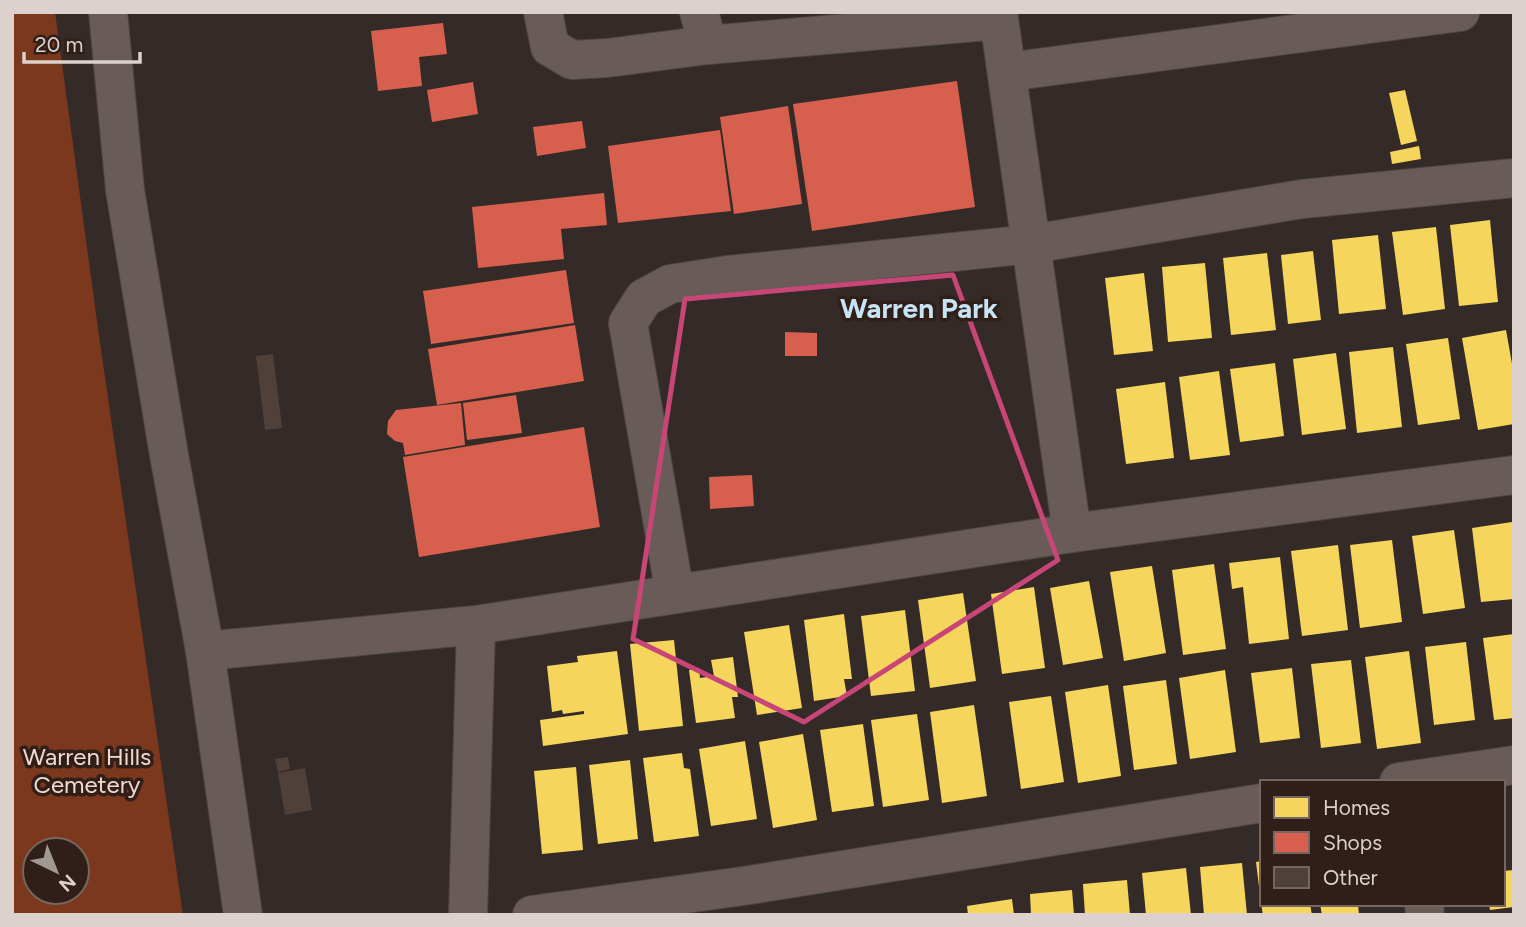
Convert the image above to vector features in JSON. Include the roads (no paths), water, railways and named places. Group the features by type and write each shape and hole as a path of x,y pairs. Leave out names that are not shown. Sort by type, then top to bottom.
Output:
{"street":[{"path":"108,12 125,190 205,651 243,915"},
{"path":"543,12 550,47 572,60 703,29 999,16 1072,533"},
{"path":"1007,72 1460,12"},
{"path":"675,594 628,323 644,298 670,284 728,275 1032,244 1303,199 1514,178"},
{"path":"205,651 476,625 1072,533 1514,475"},
{"path":"468,915 476,625"},
{"path":"1414,780 1514,765"},
{"path":"533,915 745,900 1260,803"}],"district":[{"name":"Warren Park","path":"919,308"}],"park label":[{"name":"Warren Hills Cemetery","path":"87,770"}]}
